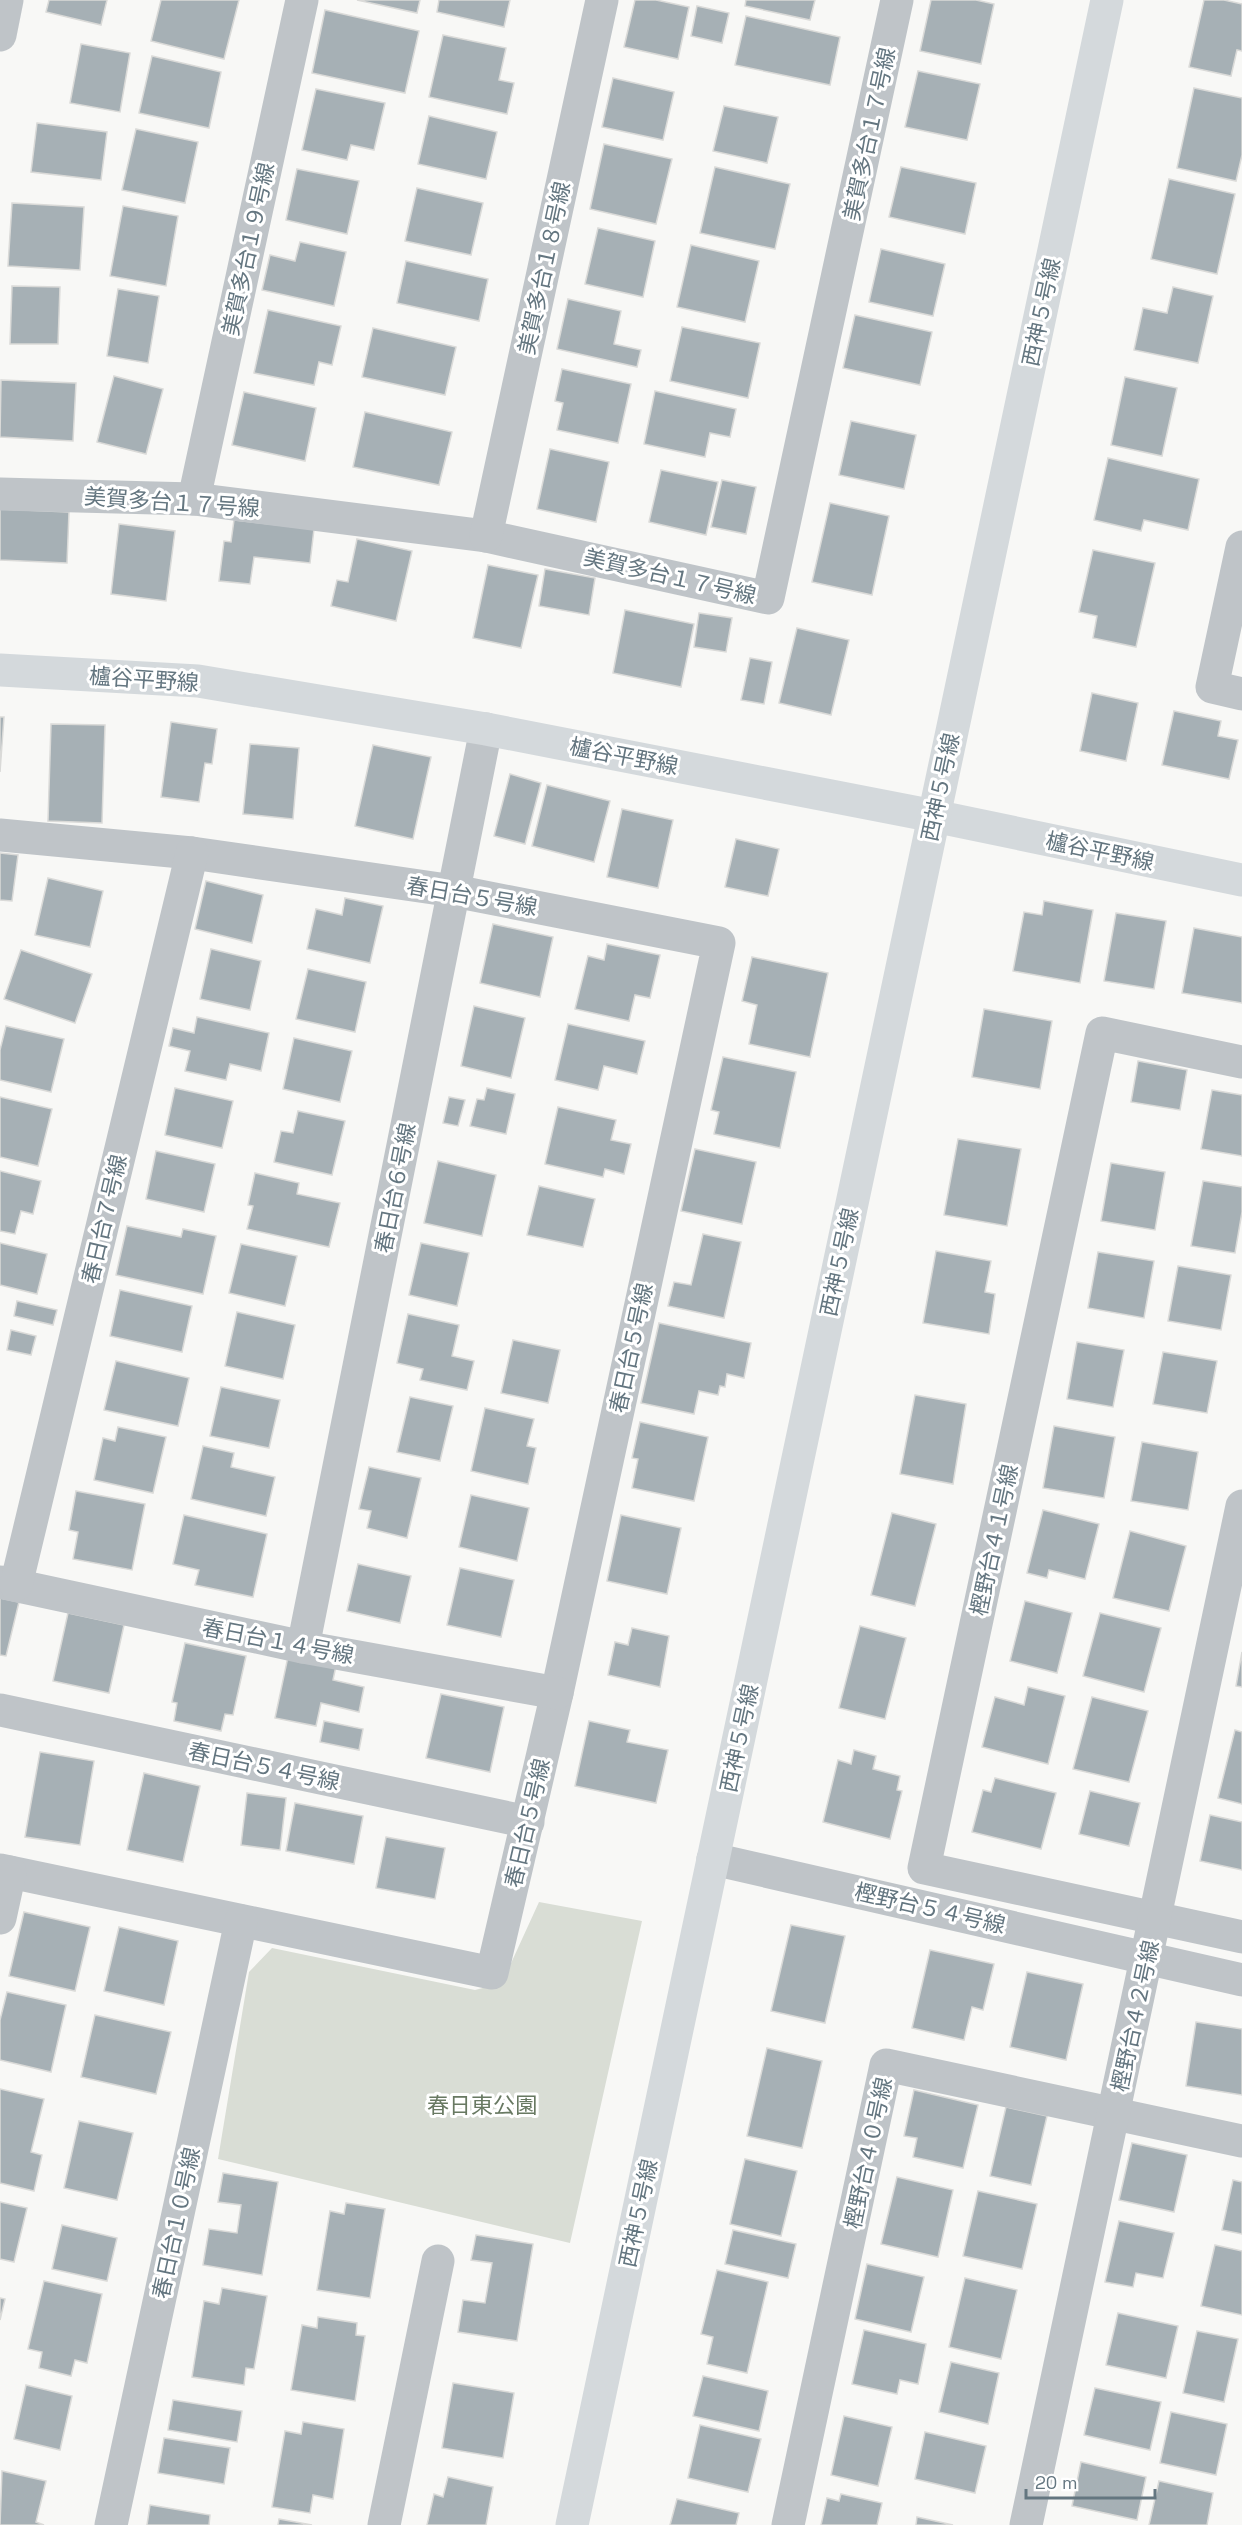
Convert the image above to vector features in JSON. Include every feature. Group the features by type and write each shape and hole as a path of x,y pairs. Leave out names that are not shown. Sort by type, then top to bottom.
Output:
{"street":[{"path":"0,35 7,0"},
{"name":"美賀多台１９号線","path":"194,499 302,0"},
{"name":"美賀多台１８号線","path":"486,536 602,0"},
{"name":"美賀多台１７号線","path":"0,494 194,499 486,536 768,598 897,0"},
{"name":"西神５号線","path":"572,2525 1107,0"},
{"path":"1242,547 1212,687 1242,694"},
{"name":"櫨谷平野線","path":"0,670 198,681 486,729 934,816 1242,880"},
{"name":"春日台６号線","path":"303,1647 486,729"},
{"name":"春日台５号線","path":"0,835 192,853 454,891 719,943 557,1693 492,1973 5,1871"},
{"name":"春日台７号線","path":"8,1584 192,853"},
{"name":"樫野台４１号線","path":"1242,1062 1102,1033 924,1868 1242,1937"},
{"name":"樫野台４２号線","path":"1026,2525 1242,1506"},
{"name":"春日台１４号線","path":"8,1584 303,1647 557,1693"},
{"name":"春日台５４号線","path":"0,1710 528,1822"},
{"name":"樫野台５４号線","path":"713,1859 1242,1980"},
{"path":"0,1918 5,1871"},
{"name":"春日台１０号線","path":"111,2525 241,1920"},
{"name":"樫野台４０号線","path":"788,2525 886,2066 1242,2141"},
{"path":"384,2525 438,2261"}],"green space":[{"name":"春日東公園","path":"539,1902 642,1921 570,2243 218,2159 249,1972 272,1948 475,1990 502,1983"}],"building":[{"path":"49,0 107,0 101,25 46,12"},
{"path":"161,0 239,0 224,59 151,41"},
{"path":"357,0 420,0 417,13"},
{"path":"439,0 510,0 504,27 437,12"},
{"path":"635,0 656,0 689,7 678,59 624,47"},
{"path":"746,0 815,0 810,20 745,6"},
{"path":"931,0 976,0 994,4 981,64 920,51"},
{"path":"1204,0 1224,0 1242,4 1242,51 1237,50 1231,76 1189,67"},
{"path":"697,6 729,13 722,43 691,36"},
{"path":"325,10 419,31 405,93 312,73"},
{"path":"746,16 840,37 830,85 735,65"},
{"path":"443,35 506,48 499,80 514,83 507,114 429,97"},
{"path":"81,44 130,53 120,112 70,103"},
{"path":"152,56 221,72 209,128 139,113"},
{"path":"918,71 980,84 967,140 905,127"},
{"path":"613,78 674,92 663,140 602,127"},
{"path":"1194,88 1242,98 1242,155 1236,181 1177,168"},
{"path":"316,89 385,103 374,150 351,145 347,160 302,150"},
{"path":"724,106 778,117 767,163 713,151"},
{"path":"429,116 497,132 486,179 418,164"},
{"path":"37,123 107,132 101,180 31,172"},
{"path":"136,129 198,142 185,203 122,190"},
{"path":"604,144 672,159 656,224 590,209"},
{"path":"715,167 790,184 775,249 700,233"},
{"path":"901,167 976,183 965,234 889,217"},
{"path":"297,169 359,181 347,234 286,220"},
{"path":"1169,179 1235,194 1217,274 1151,259"},
{"path":"417,188 483,203 471,255 405,241"},
{"path":"12,203 84,207 80,270 8,266"},
{"path":"123,206 178,216 166,286 110,276"},
{"path":"598,228 655,241 643,297 585,284"},
{"path":"300,242 346,252 334,306 262,290 270,255 295,261"},
{"path":"691,245 759,261 745,322 677,307"},
{"path":"881,249 945,264 933,316 869,302"},
{"path":"406,261 488,279 479,321 397,303"},
{"path":"12,286 60,287 58,344 10,344"},
{"path":"1173,287 1213,296 1198,363 1134,350 1143,308 1167,313"},
{"path":"118,289 159,296 148,363 107,356"},
{"path":"568,299 621,311 614,344 641,350 637,367 557,349"},
{"path":"268,310 341,326 332,365 319,362 314,385 254,373"},
{"path":"855,315 932,332 920,385 843,368"},
{"path":"682,327 760,343 748,398 670,381"},
{"path":"373,328 456,347 445,395 362,377"},
{"path":"562,369 631,384 618,443 557,430 563,403 555,401"},
{"path":"114,376 163,389 146,454 97,442"},
{"path":"1125,377 1177,388 1162,456 1111,445"},
{"path":"1,380 76,383 73,441 0,437"},
{"path":"655,391 736,409 730,437 710,433 705,457 644,444"},
{"path":"244,392 316,408 305,461 232,445"},
{"path":"365,412 452,432 439,485 353,467"},
{"path":"851,421 916,435 904,489 839,475"},
{"path":"550,449 609,462 596,522 537,509"},
{"path":"1108,458 1199,479 1188,530 1144,520 1141,531 1094,520"},
{"path":"661,470 718,482 706,535 649,522"},
{"path":"722,480 756,487 746,534 711,527"},
{"path":"830,503 889,516 872,595 812,582"},
{"path":"0,509 69,512 67,563 0,560"},
{"path":"234,520 314,529 310,563 254,557 250,584 219,581 224,541 231,542"},
{"path":"119,524 175,531 166,601 111,594"},
{"path":"357,539 412,551 396,621 331,606 337,580 348,582"},
{"path":"1093,550 1155,563 1136,647 1093,638 1097,616 1079,612"},
{"path":"488,565 538,575 521,648 473,638"},
{"path":"545,569 595,578 589,615 539,606"},
{"path":"625,610 694,624 681,687 613,673"},
{"path":"699,613 732,618 726,652 694,647"},
{"path":"797,628 849,640 831,715 779,703"},
{"path":"750,658 772,662 764,704 741,700"},
{"path":"1092,693 1138,703 1126,761 1080,751"},
{"path":"1174,711 1221,721 1218,736 1238,740 1229,779 1162,765"},
{"path":"0,717 4,717 0,772"},
{"path":"171,722 217,729 212,764 205,763 199,802 161,797"},
{"path":"51,724 105,725 102,823 48,821"},
{"path":"250,744 299,748 293,819 243,814"},
{"path":"373,745 431,757 413,839 355,826"},
{"path":"510,774 541,783 525,844 494,836"},
{"path":"547,785 610,801 594,862 532,846"},
{"path":"622,809 673,820 658,888 607,877"},
{"path":"736,839 779,849 768,896 725,887"},
{"path":"0,853 18,855 12,901 0,900"},
{"path":"48,878 103,891 90,947 35,935"},
{"path":"206,881 263,895 252,943 195,929"},
{"path":"345,898 383,906 370,963 307,949 316,909 342,915"},
{"path":"1044,901 1093,910 1080,983 1013,971 1024,912 1042,915"},
{"path":"1116,913 1166,921 1154,989 1104,981"},
{"path":"493,924 553,937 540,997 480,983"},
{"path":"1194,928 1242,937 1242,1003 1182,993"},
{"path":"607,944 660,955 650,998 635,995 629,1021 575,1009 588,956 604,960"},
{"path":"211,949 261,961 250,1010 200,999"},
{"path":"21,950 92,974 75,1023 4,999"},
{"path":"752,957 828,973 810,1057 749,1044 757,1005 742,1001"},
{"path":"308,969 366,982 355,1032 296,1019"},
{"path":"474,1006 525,1018 511,1078 461,1066"},
{"path":"984,1009 1052,1021 1040,1089 972,1077"},
{"path":"197,1017 269,1033 261,1071 230,1064 226,1080 185,1071 190,1051 169,1046 173,1028 194,1033"},
{"path":"568,1024 645,1041 637,1074 604,1066 598,1090 555,1080"},
{"path":"6,1026 64,1039 51,1092 0,1080 0,1050"},
{"path":"294,1038 352,1051 340,1102 283,1089"},
{"path":"723,1057 796,1072 780,1148 714,1134 719,1112 711,1110"},
{"path":"1138,1061 1187,1070 1180,1110 1131,1102"},
{"path":"175,1088 233,1101 222,1148 165,1135"},
{"path":"487,1088 515,1094 506,1134 470,1126 477,1099 484,1100"},
{"path":"1212,1090 1242,1095 1242,1156 1201,1149"},
{"path":"0,1097 52,1109 38,1166 0,1157"},
{"path":"449,1097 465,1100 458,1126 443,1123"},
{"path":"558,1107 616,1120 611,1140 631,1144 624,1174 605,1169 603,1177 545,1164"},
{"path":"298,1111 345,1121 332,1175 274,1162 281,1131 293,1133"},
{"path":"958,1139 1021,1149 1007,1226 944,1215"},
{"path":"695,1149 756,1162 742,1224 681,1211"},
{"path":"156,1151 215,1164 204,1212 146,1199"},
{"path":"438,1161 496,1175 482,1236 424,1223"},
{"path":"1111,1163 1165,1172 1155,1230 1101,1221"},
{"path":"0,1171 41,1181 33,1214 21,1211 15,1234 0,1231"},
{"path":"255,1173 299,1183 297,1194 340,1203 329,1247 247,1229 253,1206 248,1205"},
{"path":"1203,1181 1242,1187 1242,1212 1235,1253 1191,1246"},
{"path":"539,1186 595,1199 583,1247 527,1235"},
{"path":"127,1226 181,1237 183,1229 216,1236 203,1294 116,1275"},
{"path":"703,1234 741,1242 724,1318 668,1306 674,1282 691,1285"},
{"path":"0,1243 47,1254 37,1294 0,1285"},
{"path":"421,1243 469,1253 457,1306 409,1295"},
{"path":"241,1244 297,1256 285,1306 229,1293"},
{"path":"936,1251 991,1261 985,1292 995,1294 989,1334 923,1323"},
{"path":"1098,1252 1154,1261 1144,1318 1088,1308"},
{"path":"1178,1266 1231,1275 1221,1330 1168,1321"},
{"path":"120,1290 192,1306 182,1352 110,1336"},
{"path":"17,1301 57,1310 53,1325 14,1316"},
{"path":"237,1312 295,1325 283,1379 225,1366"},
{"path":"408,1314 459,1325 452,1356 474,1361 467,1390 420,1380 423,1369 397,1363"},
{"path":"659,1323 751,1343 744,1378 727,1374 725,1387 720,1386 718,1395 699,1391 694,1414 641,1403"},
{"path":"11,1330 36,1336 31,1355 7,1350"},
{"path":"513,1340 560,1350 548,1403 501,1393"},
{"path":"1077,1342 1124,1350 1113,1407 1067,1399"},
{"path":"1163,1352 1217,1361 1207,1413 1153,1404"},
{"path":"116,1361 189,1378 178,1426 104,1410"},
{"path":"221,1387 280,1400 269,1448 210,1436"},
{"path":"915,1395 966,1404 953,1484 900,1474"},
{"path":"410,1397 453,1406 440,1461 397,1452"},
{"path":"485,1408 534,1419 527,1446 536,1448 528,1484 471,1471"},
{"path":"640,1422 708,1437 694,1501 632,1488 638,1459 632,1458"},
{"path":"1054,1426 1115,1437 1104,1498 1043,1488"},
{"path":"118,1427 166,1437 153,1493 94,1480 103,1438 115,1441"},
{"path":"1142,1442 1198,1452 1188,1510 1131,1501"},
{"path":"203,1446 234,1453 231,1467 275,1477 266,1516 191,1499"},
{"path":"369,1467 421,1478 407,1538 367,1528 371,1511 359,1509"},
{"path":"76,1491 145,1504 132,1570 73,1559 78,1532 69,1530"},
{"path":"471,1495 529,1508 517,1561 459,1547"},
{"path":"1043,1510 1099,1524 1085,1579 1049,1570 1047,1578 1027,1573"},
{"path":"892,1513 936,1524 915,1606 871,1595"},
{"path":"184,1515 267,1534 253,1597 195,1585 199,1570 173,1564"},
{"path":"621,1515 681,1528 667,1594 607,1581"},
{"path":"1130,1531 1186,1546 1169,1611 1113,1598"},
{"path":"358,1564 411,1576 400,1623 347,1611"},
{"path":"460,1568 514,1580 501,1637 447,1625"},
{"path":"0,1598 19,1602 6,1656 0,1655"},
{"path":"1025,1601 1072,1613 1057,1673 1010,1661"},
{"path":"68,1613 124,1625 109,1693 53,1681"},
{"path":"1100,1613 1161,1628 1144,1692 1083,1676"},
{"path":"860,1626 906,1638 885,1719 839,1708"},
{"path":"632,1628 669,1636 660,1687 608,1675 615,1642 628,1645"},
{"path":"185,1643 246,1656 233,1715 225,1714 221,1731 174,1721 177,1703 172,1702"},
{"path":"289,1652 337,1661 333,1680 364,1687 359,1712 321,1703 316,1726 275,1718"},
{"path":"1242,1652 1242,1687 1236,1686"},
{"path":"1028,1687 1065,1696 1048,1764 982,1747 995,1697 1024,1705"},
{"path":"441,1694 504,1707 490,1772 426,1758"},
{"path":"1092,1697 1148,1711 1129,1782 1073,1769"},
{"path":"324,1721 363,1729 359,1750 320,1742"},
{"path":"589,1721 630,1730 627,1742 668,1750 656,1803 575,1786"},
{"path":"1235,1730 1242,1732 1242,1804 1218,1798"},
{"path":"854,1750 876,1756 873,1769 900,1776 897,1790 902,1791 890,1839 823,1822 838,1760 851,1764"},
{"path":"40,1752 94,1761 80,1845 25,1837"},
{"path":"144,1773 200,1786 183,1862 127,1850"},
{"path":"995,1778 1056,1793 1041,1849 972,1832 983,1790 991,1792"},
{"path":"1090,1791 1140,1803 1129,1846 1079,1834"},
{"path":"247,1793 286,1798 280,1850 241,1845"},
{"path":"295,1803 363,1816 354,1864 286,1851"},
{"path":"1210,1815 1242,1822 1242,1870 1200,1861"},
{"path":"386,1837 445,1848 435,1899 376,1888"},
{"path":"24,1912 90,1927 75,1991 9,1976"},
{"path":"791,1925 845,1936 825,2023 771,2011"},
{"path":"119,1927 178,1941 164,2005 104,1991"},
{"path":"930,1950 994,1964 983,2010 972,2007 964,2040 912,2028"},
{"path":"1027,1972 1083,1984 1066,2060 1010,2047"},
{"path":"7,1992 66,2005 51,2072 0,2060 0,2020"},
{"path":"95,2015 171,2032 156,2094 81,2077"},
{"path":"1196,2022 1242,2029 1242,2095 1186,2086"},
{"path":"767,2048 822,2061 802,2148 747,2136"},
{"path":"0,2089 44,2099 31,2152 42,2155 34,2191 0,2183"},
{"path":"914,2090 978,2105 963,2168 913,2157 917,2138 904,2136"},
{"path":"1006,2107 1047,2116 1031,2185 990,2176"},
{"path":"79,2121 133,2133 117,2200 64,2188"},
{"path":"1132,2143 1187,2155 1174,2212 1119,2200"},
{"path":"745,2159 797,2171 781,2236 730,2224"},
{"path":"223,2173 278,2182 262,2275 203,2265 209,2229 237,2233 241,2205 218,2202"},
{"path":"897,2177 953,2190 938,2257 881,2244"},
{"path":"1233,2180 1242,2182 1242,2234 1222,2230"},
{"path":"978,2191 1037,2204 1022,2269 963,2256"},
{"path":"0,2202 27,2208 14,2262 0,2259"},
{"path":"346,2203 385,2209 370,2298 317,2290 330,2211 344,2214"},
{"path":"1119,2221 1174,2233 1163,2278 1136,2273 1133,2287 1105,2282"},
{"path":"62,2225 117,2238 107,2281 52,2269"},
{"path":"733,2230 796,2244 788,2278 725,2264"},
{"path":"476,2235 533,2244 517,2341 458,2332 463,2300 485,2303 492,2263 471,2260"},
{"path":"1215,2245 1242,2251 1242,2315 1201,2306"},
{"path":"867,2264 924,2277 911,2332 855,2319"},
{"path":"717,2270 768,2282 747,2373 707,2364 713,2337 701,2334"},
{"path":"965,2278 1017,2290 1001,2359 949,2347"},
{"path":"44,2281 102,2294 87,2363 75,2360 71,2376 39,2368 42,2352 28,2349"},
{"path":"222,2288 267,2296 254,2369 246,2368 244,2385 192,2377 204,2301 219,2304"},
{"path":"0,2298 5,2299 0,2320"},
{"path":"1118,2313 1178,2326 1166,2378 1106,2365"},
{"path":"318,2317 357,2323 356,2335 365,2336 355,2401 291,2390 302,2325 317,2328"},
{"path":"864,2330 926,2344 918,2384 900,2380 897,2394 852,2384"},
{"path":"1197,2331 1238,2339 1224,2402 1183,2393"},
{"path":"951,2362 999,2373 988,2424 939,2412"},
{"path":"703,2376 768,2391 759,2431 693,2416"},
{"path":"453,2383 514,2393 503,2458 442,2448"},
{"path":"26,2385 72,2396 60,2450 14,2439"},
{"path":"1095,2388 1161,2402 1150,2450 1084,2435"},
{"path":"173,2400 242,2411 237,2442 168,2430"},
{"path":"1171,2412 1227,2424 1216,2475 1160,2463"},
{"path":"844,2416 892,2427 878,2486 831,2475"},
{"path":"303,2422 344,2429 333,2499 313,2495 310,2513 272,2507 285,2431 301,2434"},
{"path":"700,2425 761,2439 748,2492 688,2478"},
{"path":"925,2432 986,2446 975,2493 915,2479"},
{"path":"164,2438 230,2448 224,2484 158,2473"},
{"path":"1081,2462 1146,2477 1137,2520 1072,2506"},
{"path":"2,2471 46,2481 36,2522 44,2525 0,2525"},
{"path":"448,2477 493,2487 486,2525 427,2525 434,2494 443,2497"},
{"path":"1159,2481 1213,2493 1207,2525 1149,2525"},
{"path":"841,2494 882,2503 877,2525 821,2525 827,2498 839,2501"},
{"path":"677,2499 739,2513 736,2525 670,2525"},
{"path":"150,2505 210,2515 209,2525 147,2525"},
{"path":"917,2517 953,2525 916,2525"},
{"path":"279,2519 312,2525 278,2525"}]}
